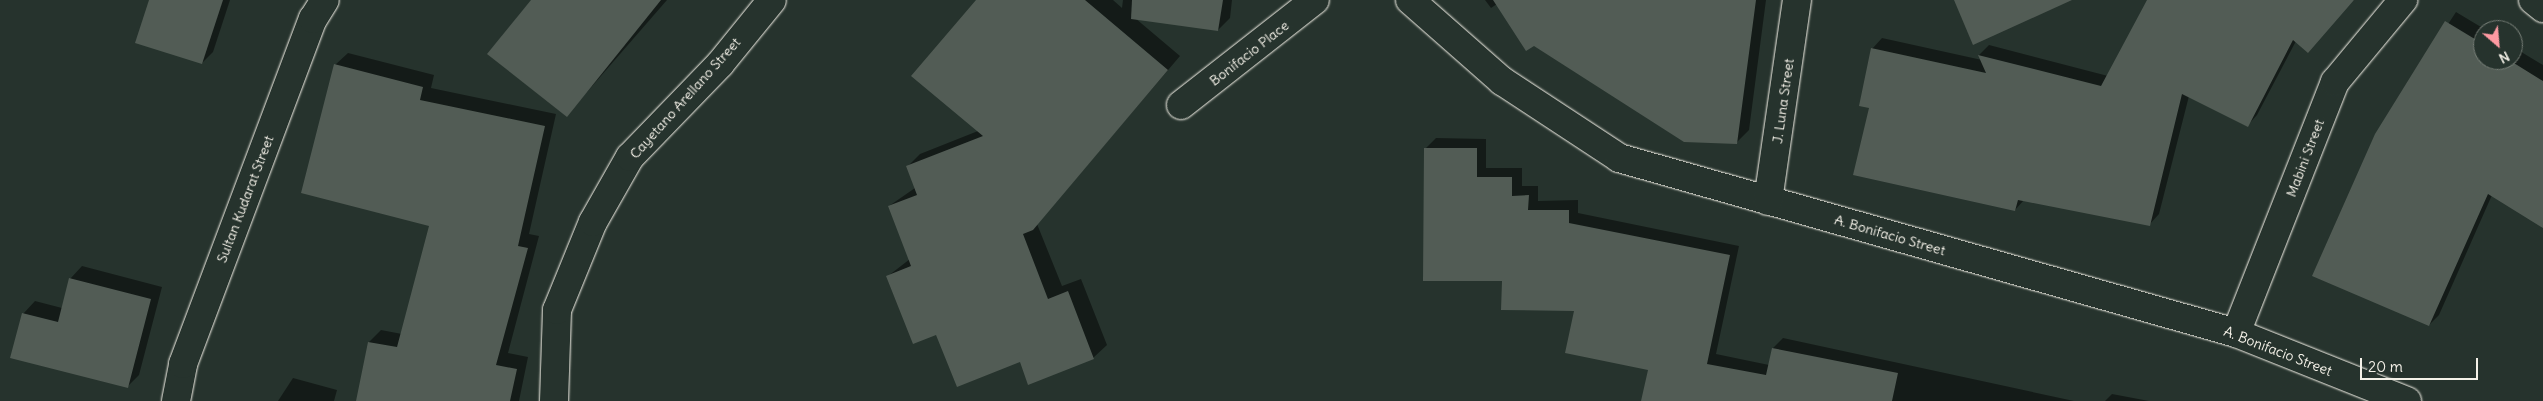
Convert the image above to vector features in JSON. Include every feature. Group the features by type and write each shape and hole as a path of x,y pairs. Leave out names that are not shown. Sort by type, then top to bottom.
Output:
{"street":[{"name":"Sultan Kudarat Street","path":"176,401 183,364 313,19 325,0"},
{"name":"Cayetano Arellano Street","path":"554,401 557,310 593,222 630,157 720,64 772,0"},
{"name":"Bonifacio Place","path":"1181,105 1315,0"},
{"name":"A. Bonifacio Street","path":"1410,0 1502,81 1619,158 2236,333 2407,401"},
{"name":"J. Luna Street","path":"1768,201 1797,0"},
{"name":"Mabini Street","path":"2236,333 2334,82 2403,0"},
{"path":"2533,0 2543,8"}],"building":[{"path":"149,0 223,0 202,64 135,43"},
{"path":"531,0 661,0 567,117 487,54"},
{"path":"976,0 1085,0 1168,70 1033,230 1023,234 1048,299 1068,291 1094,359 1028,385 1020,362 957,387 936,335 913,344 886,276 911,266 888,206 917,195 906,166 983,136 911,76"},
{"path":"1132,0 1223,0 1218,31 1131,19"},
{"path":"1493,0 1756,0 1737,144 1684,142 1534,46 1526,51"},
{"path":"1954,0 2072,0 1973,45"},
{"path":"2147,0 2354,0 2308,53 2293,40 2248,127 2182,94 2150,226 2018,200 2015,211 1853,175 1869,108 1859,106 1871,48 1986,73 1978,55 2101,86"},
{"path":"2445,21 2473,38 2473,70 2523,69 2543,81 2543,228 2488,194 2429,326 2312,276 2375,134"},
{"path":"334,64 423,87 420,100 545,126 518,246 528,248 496,365 517,369 510,401 356,401 368,342 397,347 429,226 301,193"},
{"path":"1424,148 1477,148 1477,177 1512,177 1512,196 1529,195 1528,210 1569,210 1569,223 1730,255 1707,364 1766,375 1772,348 1898,373 1892,401 1641,401 1648,370 1565,353 1574,311 1501,310 1502,281 1423,281"},
{"path":"69,278 151,299 128,388 10,358 22,313 58,322"}]}
